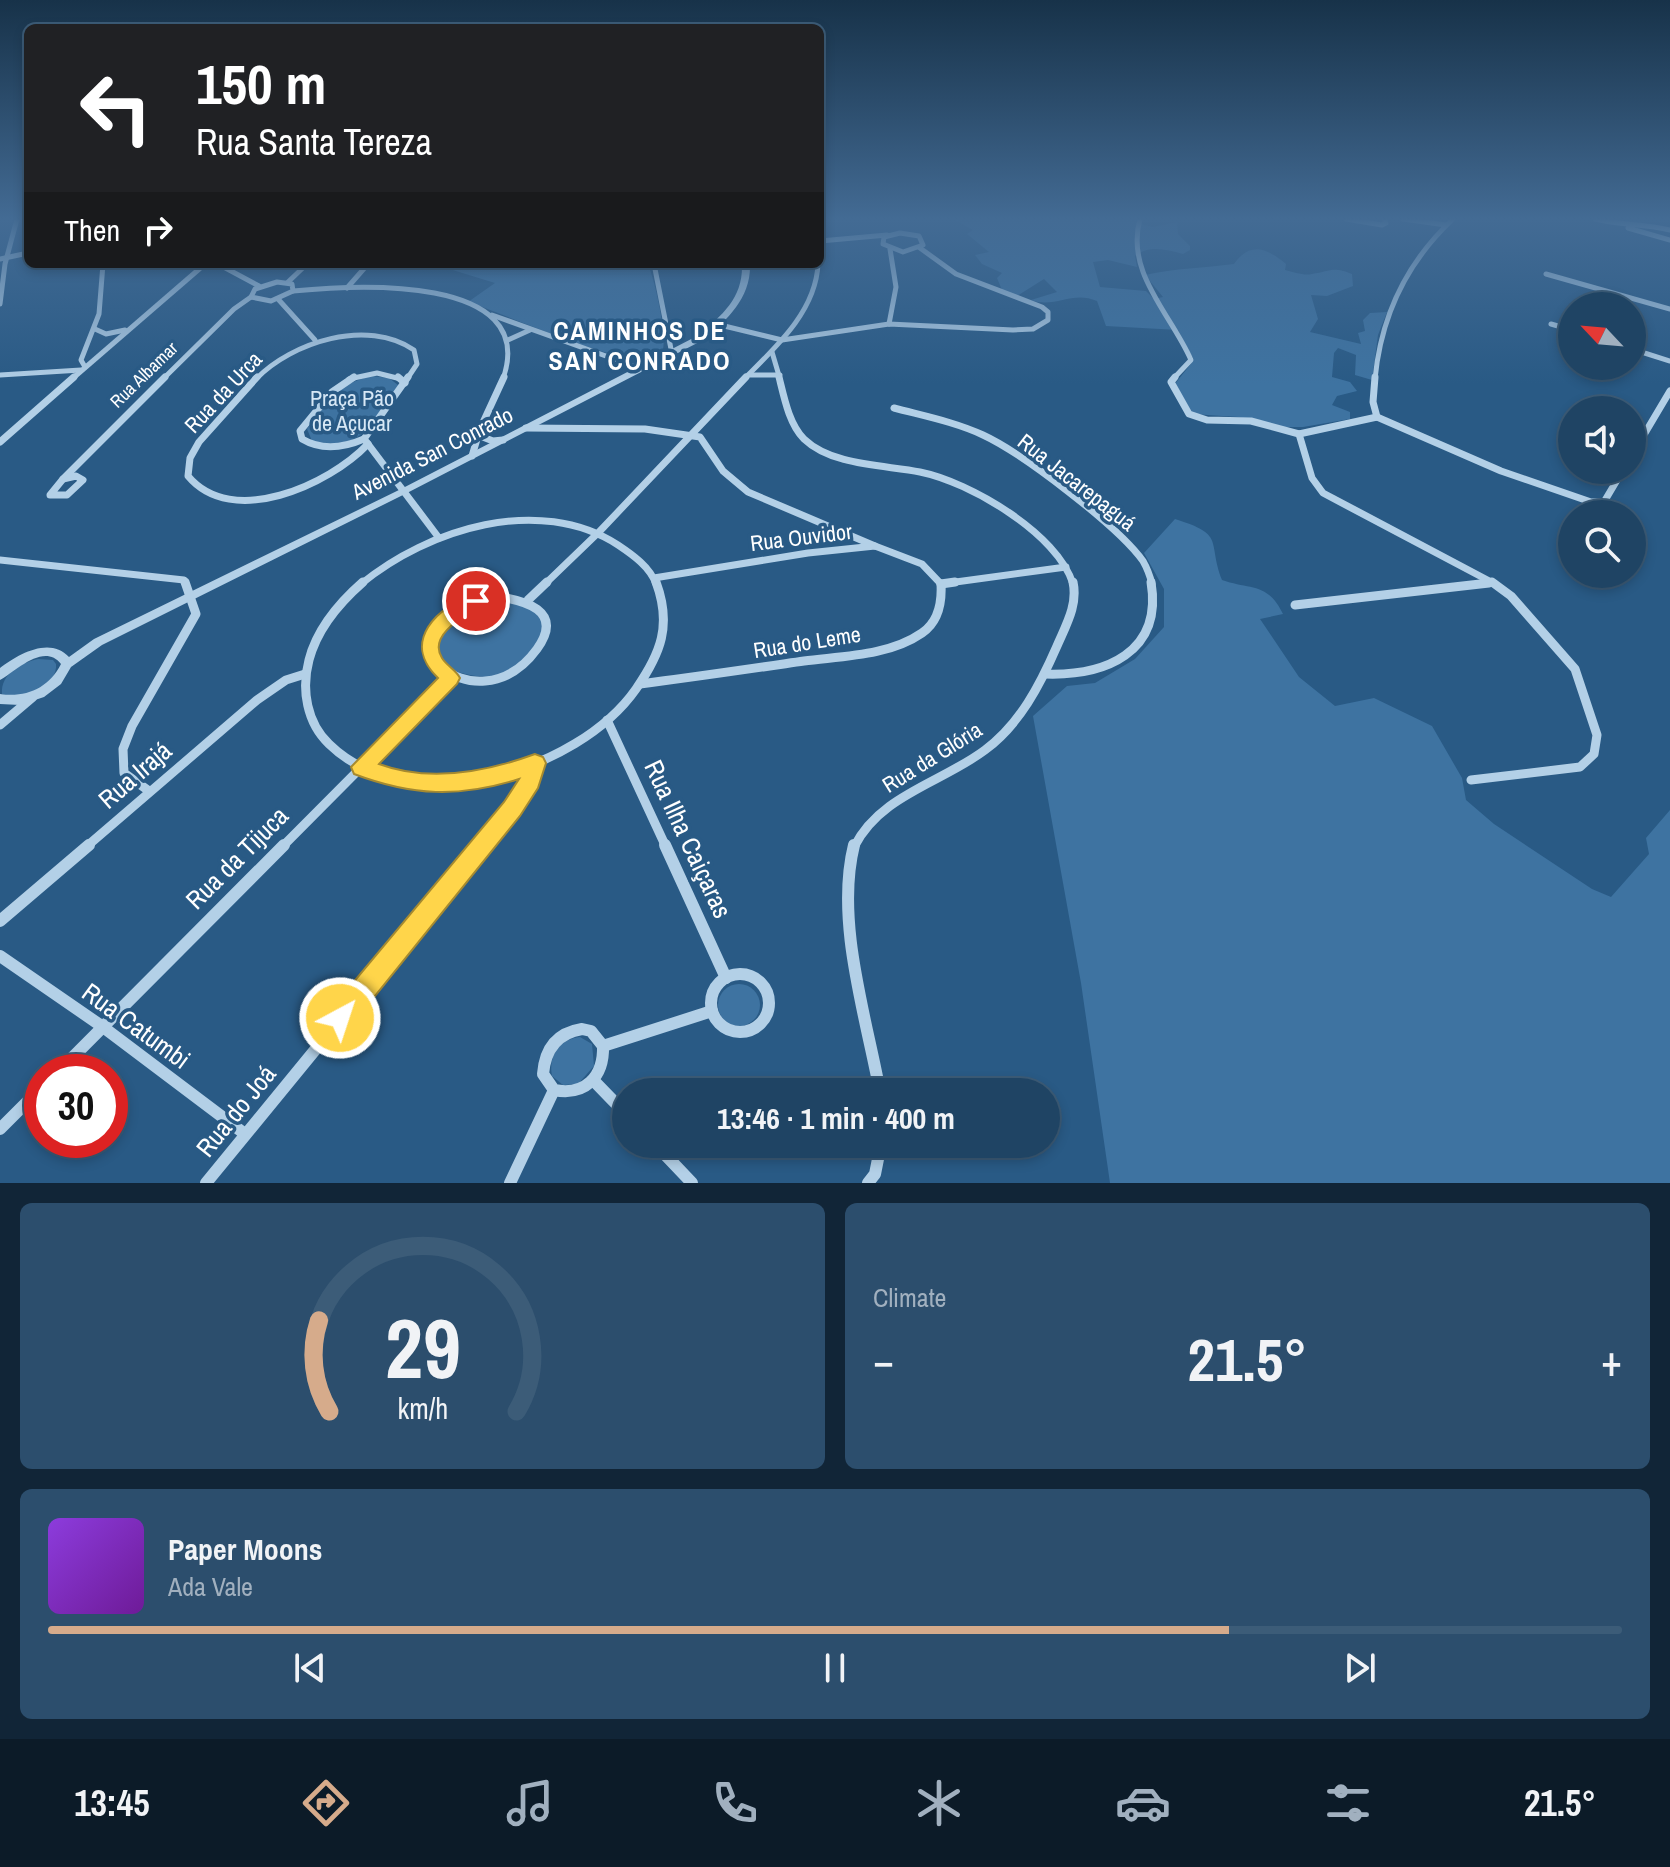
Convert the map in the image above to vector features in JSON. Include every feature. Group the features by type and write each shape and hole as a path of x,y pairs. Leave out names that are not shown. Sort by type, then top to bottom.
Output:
{"street":[{"path":"0,304 5,274"},
{"path":"83,368 81,360 95,329 102,274"},
{"path":"0,442 193,274"},
{"path":"237,274 259,286 288,282 296,274"},
{"path":"347,288 359,274"},
{"path":"656,274 672,354"},
{"name":"Avenida San Conrado","path":"35,695 55,683 67,664 98,642 404,491 702,337 734,306 744,290 745,274"},
{"path":"528,600 599,532 772,352 817,286 818,274"},
{"path":"889,324 896,287 894,274"},
{"path":"716,324 782,340 889,324 1013,330 1033,329 1048,320 1048,312 1042,307 957,274"},
{"path":"1143,274 1191,360 1171,382 1189,414 1207,420 1251,421 1299,434 1377,417 1501,471 1578,499 1604,502 1615,484"},
{"path":"1377,417 1373,395 1380,336 1407,274"},
{"path":"1547,274 1670,309"},
{"path":"288,282 294,286 293,291"},
{"name":"Rua Albamar","path":"63,479 259,286"},
{"path":"251,297 258,301 278,299 293,291 347,288 432,294 471,305 530,330 642,369"},
{"path":"278,299 315,340 377,336 402,342 418,357 405,383 389,373 351,377 333,389 300,431 302,439 309,445 344,447 366,441 439,538"},
{"path":"472,456 475,434 508,365 508,340 490,314"},
{"path":"1551,324 1558,326"},
{"path":"503,333 520,326"},
{"path":"95,329 111,334 132,328"},
{"path":"508,340 530,330"},
{"name":"Rua da Urca","path":"315,340 285,354 266,368 200,441 187,466 192,484 221,499 283,495 326,478 350,463 405,383"},
{"name":"Rua da Glória","path":"772,352 802,437 814,447 835,455 936,476 966,488 1043,539 1066,567 1075,587 1076,600 1045,674 1019,718 998,741 937,781 897,801 870,823 854,846 846,888 847,900 878,1078"},
{"path":"1646,353 1670,361"},
{"path":"0,375 83,368"},
{"path":"749,376 780,375"},
{"path":"1646,431 1670,391"},
{"name":"Rua Jacarepaguá","path":"894,408 971,430 1013,452 1115,533 1145,564 1153,589 1153,614 1144,638 1124,657 1099,672 1045,674"},
{"path":"526,428 646,429 693,433 705,441 717,465 748,492 875,546"},
{"path":"475,434 493,441 504,440"},
{"path":"1299,434 1312,478 1323,493 1492,582 1511,596 1575,669 1597,735 1594,754 1580,767 1471,780"},
{"path":"536,520 565,523 599,532 629,548 654,578 663,601 664,625 659,650 625,704 558,754 515,771 467,782 425,783 392,779 346,759 322,737 310,714 305,674 319,637 346,598 373,574 406,553 439,538 475,527 536,520"},
{"path":"837,550 841,531"},
{"name":"Rua Ouvidor","path":"654,578 875,546 922,564 941,584"},
{"path":"0,560 184,580 196,614 139,713 123,749 124,773 149,791"},
{"path":"941,584 1066,567"},
{"path":"1295,605 1492,582"},
{"name":"Rua do Leme","path":"640,684 855,654 907,641 924,632 936,618 942,596 941,584"},
{"path":"494,596 528,600 540,608 547,619 547,633 542,647 530,661 513,672 493,679 473,682 450,678 432,661 430,647 434,633 444,620 459,609 494,596"},
{"name":"Avenida San Conrado","path":"0,661 58,653 98,642"},
{"path":"58,653 64,656 67,664"},
{"path":"0,675 25,658"},
{"name":"Rua Irajá","path":"0,921 257,700 286,680 305,674"},
{"name":"Rua da Tijuca","path":"76,1054 450,678"},
{"path":"0,699 14,701 35,695"},
{"path":"0,725 35,695"},
{"name":"Rua Ilha Caiçaras","path":"607,720 726,978"},
{"name":"Rua do Joá","path":"206,1183 512,809 530,781 535,763"},
{"name":"Rua Catumbi","path":"0,956 103,1027 245,1134"},
{"path":"745,973 761,981 768,998 764,1017 749,1030 730,1032 715,1020 712,1011 712,999 717,987 726,978 745,973"},
{"path":"603,1046 712,1011"},
{"path":"582,1029 591,1031 603,1046 603,1064 594,1081 581,1090 567,1094 554,1090 543,1074 543,1063 553,1042 562,1034 582,1029"},
{"path":"594,1081 612,1100"},
{"path":"510,1183 554,1090"},
{"path":"0,1129 24,1105"},
{"path":"668,1158 692,1183"},
{"path":"868,1183 875,1174 878,1158"}],"green space":[{"path":"466,274 651,274 661,313 663,352 659,358 645,361 624,357 468,302 495,283"},
{"path":"1001,274 1096,274 1100,287 1146,291 1154,299 1163,297 1145,275 1352,274 1353,286 1327,296 1311,295 1318,319 1310,332 1361,344 1358,333 1365,331 1363,320 1370,313 1387,312 1378,335 1372,380 1355,375 1356,355 1338,348 1334,353 1332,377 1350,382 1357,391 1337,396 1332,405 1350,412 1350,419 1303,427 1281,427 1238,417 1192,414 1174,385 1194,360 1178,330 1106,326 1097,301 1080,297 1048,302 1031,300 1057,292 1044,279 1017,296 1002,290 997,278"},
{"name":"Praça Pão de Açucar","path":"372,376 389,378 398,385 398,390 372,425 354,439 329,443 312,441 307,429 327,402 341,389"},
{"path":"1175,519 1202,530 1212,540 1222,580 1264,592 1277,604 1283,614 1260,619 1299,677 1335,706 1374,698 1432,726 1462,778 1466,800 1494,824 1592,889 1611,897 1649,854 1646,838 1670,810 1670,1183 1110,1183 1081,983 1033,716 1067,686 1095,683 1135,659 1164,627 1164,589 1144,553"},
{"path":"505,600 528,605 542,620 542,637 530,652 508,671 486,677 440,666 436,643 445,623 475,606"},
{"path":"38,659 53,660 56,664 51,680 45,686 18,696 2,694 8,675 25,663"},
{"path":"739,984 753,991 760,1005 753,1019 739,1026 725,1019 718,1005 725,991"},
{"path":"580,1037 592,1044 594,1066 578,1084 563,1085 552,1076 554,1055 566,1041"}],"district":[{"name":"CAMINHOS DE SAN CONRADO","path":"640,346"}],"route":[{"path":"340,1018 512,809 530,781 535,763 467,782 425,783 392,779 362,767 450,678 440,672 432,661 430,647 434,633 444,620 476,601"}]}
